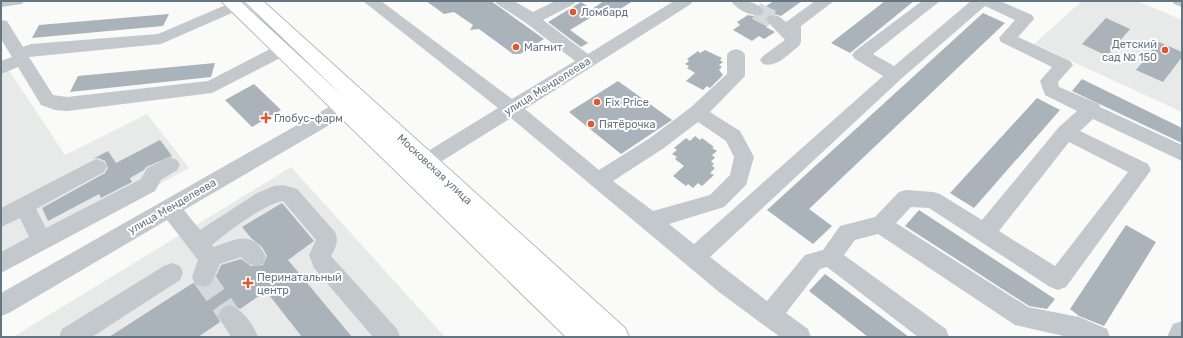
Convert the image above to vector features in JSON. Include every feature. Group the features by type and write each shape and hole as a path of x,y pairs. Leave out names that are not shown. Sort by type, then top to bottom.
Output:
{"main road":[{"name":"Московская улица","path":"239,3 282,50 351,103"},
{"name":"Московская улица","path":"239,3 351,103 418,166 616,337"},
{"name":"Московская улица","path":"418,166 585,337"}],"street":[{"path":"1,2 16,1"},
{"path":"371,1 511,108 598,181 650,221 727,285 799,337"},
{"path":"503,1 532,19 587,62"},
{"path":"532,19 568,1"},
{"name":"улица Менделеева","path":"418,166 685,1"},
{"path":"739,1 756,11"},
{"path":"769,60 793,42 793,24 826,1"},
{"path":"894,75 861,55 932,1"},
{"path":"694,258 894,75 981,1"},
{"path":"987,1 1026,19 1007,38 1064,65 1049,81 1051,91 1092,109 1182,154"},
{"path":"1,68 31,50 161,39 239,3"},
{"path":"774,20 793,37"},
{"path":"1,25 47,100 55,103 67,104 212,87 282,50"},
{"path":"598,181 657,144 697,113 736,76 736,55"},
{"name":"улица Менделеева","path":"1,304 351,103"},
{"path":"985,233 1066,132 1092,109"},
{"path":"650,221 717,201 739,179 744,156 733,136 697,113"},
{"path":"770,315 813,262 830,257 848,232 881,225 906,198 933,200 1058,280 1141,170 1066,132"},
{"path":"1,263 148,185 154,174 170,165"},
{"path":"1,218 97,167"},
{"path":"203,260 216,229 274,194 283,193 290,195 327,238 326,245 320,255 322,261 388,337"},
{"path":"717,201 738,219"},
{"path":"24,206 42,240"},
{"path":"170,207 203,260"},
{"path":"881,225 1023,317 1080,328 1098,337"},
{"path":"203,260 242,247 248,249 255,257"},
{"path":"830,257 937,337"},
{"path":"71,337 172,273"},
{"path":"230,316 246,337"},
{"path":"1179,337 1182,332"}],"shaded area":[{"path":"1082,1 1137,1 1182,20 1182,112 1034,44"},
{"path":"8,69 65,155 147,114 189,168 1,271 1,72"},
{"name":"Перинатальный центр","path":"291,167 445,337 13,337"}],"building":[{"path":"426,1 491,1 544,39 520,54 513,54 479,29 470,30 473,25 454,12 444,14"},
{"path":"604,1 633,1 606,18 598,13 570,30 588,43 581,47 548,22 581,2 594,11 592,9"},
{"path":"774,1 802,1 781,16 774,14 767,15 765,20 768,25 766,27 775,32 764,39 759,36 752,41 733,30 740,25 737,22 748,15 758,17 763,16 765,11 763,8"},
{"path":"885,1 914,1 850,53 831,43"},
{"path":"983,13 1005,23 809,209 832,226 813,244 767,210"},
{"path":"169,14 163,26 32,38 39,25"},
{"path":"1106,18 1130,29 1107,56 1082,44"},
{"path":"1159,42 1182,52 1182,57 1163,82 1136,70"},
{"path":"705,50 722,58 720,60 723,62 719,65 722,67 719,70 723,75 710,88 707,86 703,90 686,81 695,73 687,68 689,66 685,64 689,61 687,59 698,51 700,53"},
{"path":"215,63 211,77 70,92 78,76"},
{"path":"1082,79 1182,128 1182,143 1072,91"},
{"path":"618,81 672,120 621,154 569,112"},
{"path":"254,84 281,110 252,127 225,100"},
{"path":"1037,98 1060,110 974,208 950,193"},
{"path":"695,136 700,140 702,138 717,151 712,155 715,158 711,161 714,164 712,166 715,168 710,173 714,175 702,186 698,183 693,188 688,184 686,186 673,176 684,166 675,159 677,157 672,154 677,150 674,148 686,138 690,141"},
{"path":"160,140 172,156 146,167 144,170 130,178 132,182 101,198 99,194 48,221 42,208 105,173 108,168 105,161 98,158 93,159 108,151 116,163"},
{"path":"282,203 314,241 288,260 352,337 302,337 266,291 240,309 231,304 221,307 217,315 220,322 198,337 109,337 193,283 202,288 212,285 221,265 241,259 251,266 263,265 267,256 262,247 251,238 242,227"},
{"path":"919,210 1055,299 1047,309 1029,306 905,226"},
{"path":"1126,225 1156,242 1104,326 1079,316 1070,309"},
{"path":"825,274 909,337 868,337 809,291"}],"tunnel":[{"path":"756,11 774,20"},
{"path":"203,277 230,316"}],"place":[{"name":"Ломбард","path":"573,12"},
{"name":"Магнит","path":"516,47"},
{"name":"Детский сад № 150","path":"1165,50"},
{"name":"Fix Price","path":"597,102"},
{"name":"Глобус-фарм","path":"266,118"},
{"name":"Пятёрочка","path":"591,124"},
{"name":"Перинатальный центр","path":"248,283"}]}
